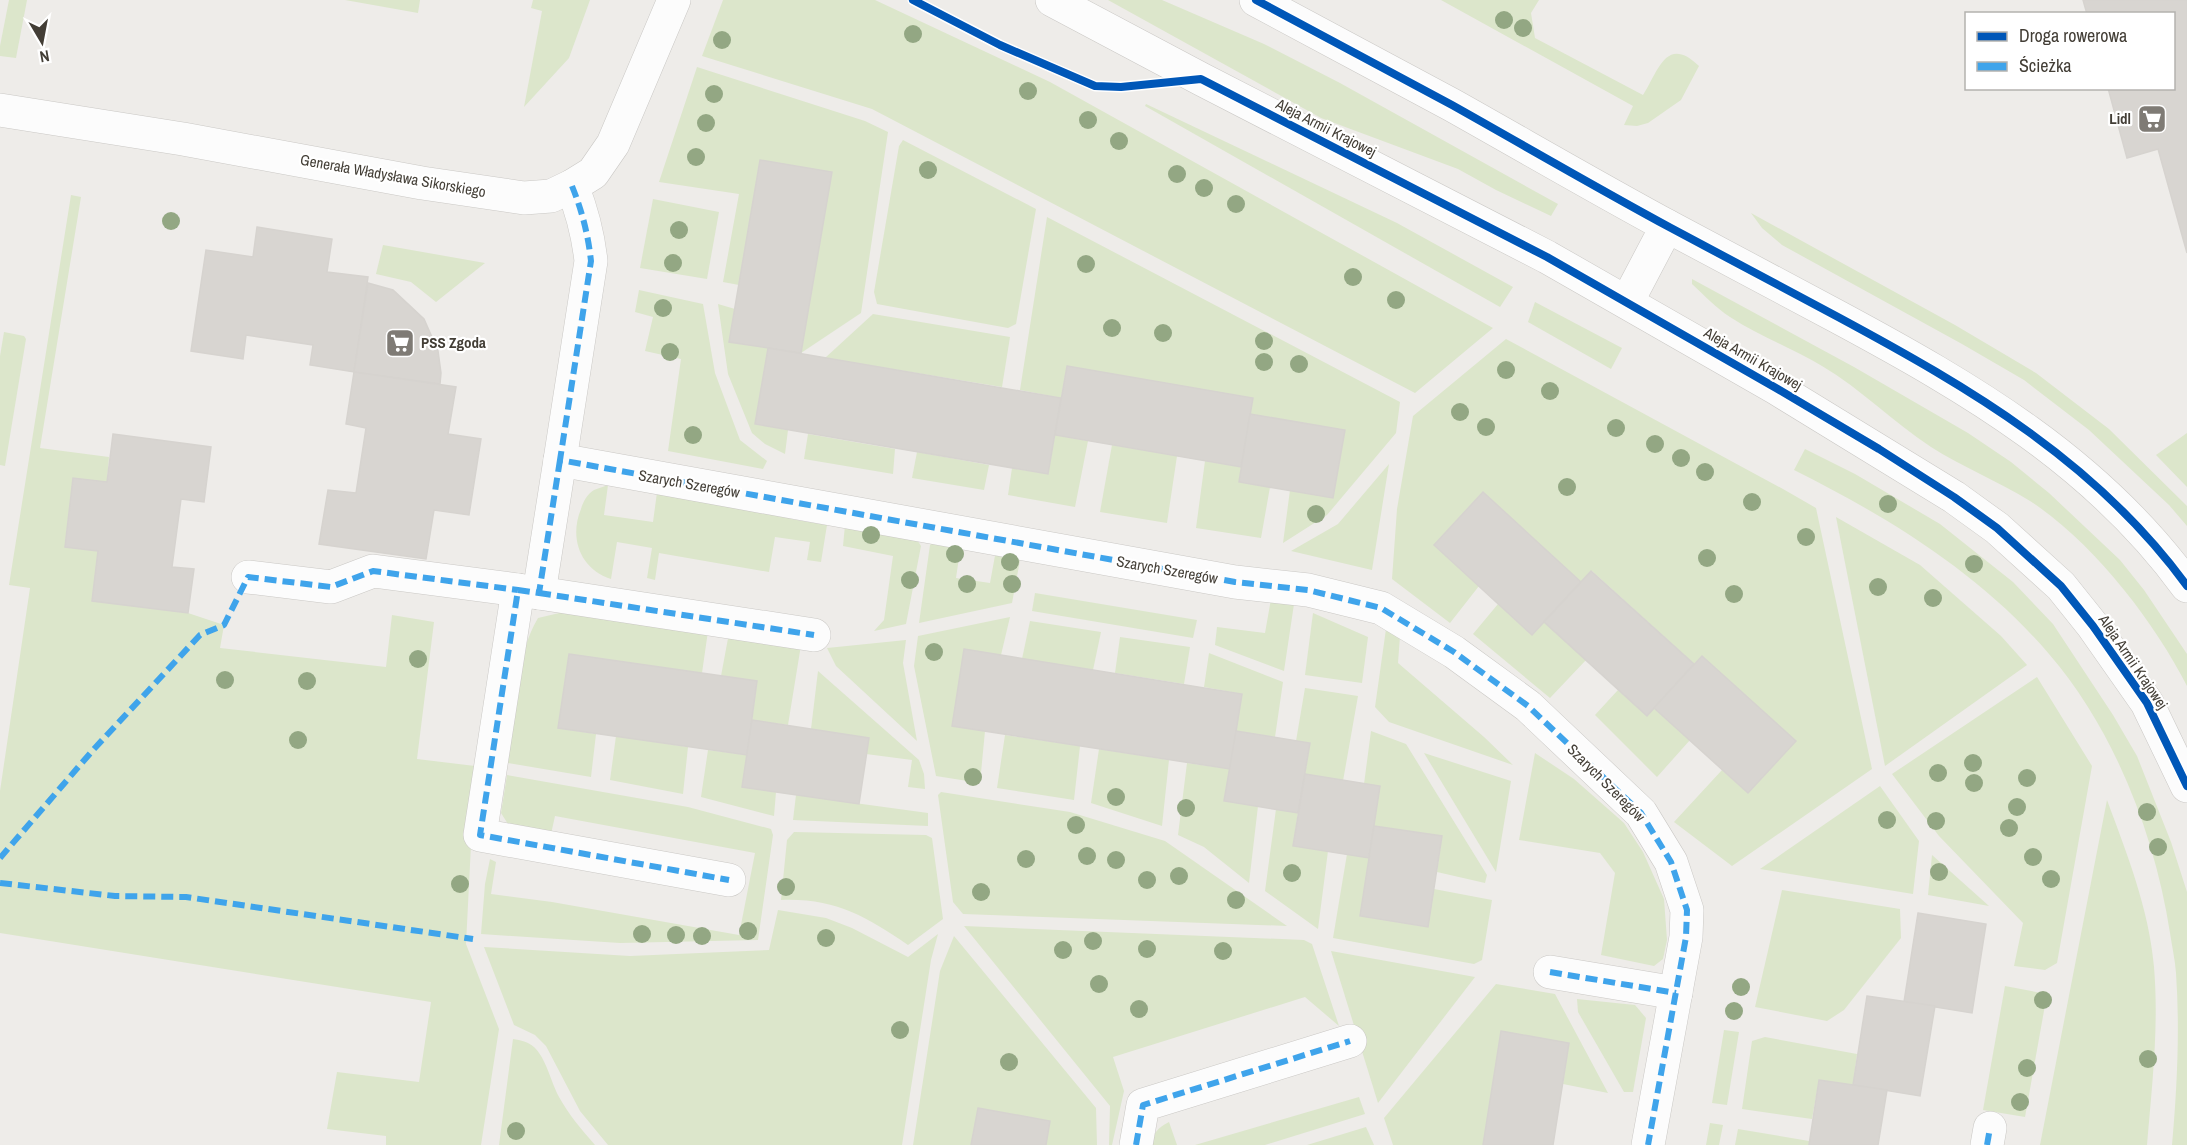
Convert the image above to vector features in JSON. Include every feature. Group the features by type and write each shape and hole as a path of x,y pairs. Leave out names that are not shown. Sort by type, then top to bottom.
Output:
{"street":[{"name":"Generała Władysława Sikorskiego","path":"0,110 183,139 422,183 524,198 551,196 593,172 613,144 674,0"},
{"name":"Aleja Armii Krajowej","path":"1052,0 1547,257 1879,449 1954,496 1997,528 2061,586 2094,626 2147,703 2187,786"},
{"path":"1256,0 1451,105 1667,226 1922,362 2029,430 2113,501 2187,586"},
{"path":"572,186 588,235 591,261 560,460 529,591 480,835 729,880"},
{"path":"1627,302 1667,226"},
{"name":"Szarych Szeregów","path":"560,460 1235,582 1308,590 1381,609 1454,652 1528,706 1641,813 1671,862 1687,910 1686,937 1648,1145"},
{"path":"248,577 331,587 373,571 529,591 814,635"},
{"path":"1550,972 1676,993"},
{"path":"1136,1145 1143,1105 1350,1041"}],"green space":[{"path":"9,0 27,0 16,58 0,56"},
{"path":"345,0 420,0 418,13"},
{"path":"533,0 590,0 569,58 524,107 542,11 531,8"},
{"path":"723,0 875,0 1050,82 1493,328 1415,393 872,109 702,56"},
{"path":"1108,0 1162,0 1264,44 1340,83 1558,204 1551,216 1458,169 1321,118"},
{"path":"1441,0 1539,0 1531,13 1535,38 1643,95 1659,67 1671,55 1678,54 1688,57 1699,66 1681,100 1648,123 1637,126 1624,125 1633,106"},
{"path":"697,67 865,121 888,132 861,313 801,353 832,172 739,285 723,282 739,194 659,182"},
{"path":"1146,104 1397,223 1513,287 1500,307 1145,106"},
{"path":"903,140 1036,209 1016,324 1008,328 877,304 874,292 899,146"},
{"path":"71,195 81,197 40,448 109,457 107,482 73,478 65,546 98,551 92,601 188,613 224,625 220,648 386,667 392,615 434,622 417,759 475,766 466,944 499,1029 481,1145 386,1145 386,1136 327,1129 337,1072 419,1082 431,1002 0,933 0,791 30,588 9,585"},
{"path":"653,199 719,212 707,279 640,268"},
{"path":"1751,213 1955,325 2036,373 2109,429 2187,506 2187,526 2169,505 2089,430 2024,380 1782,245 1762,228"},
{"path":"1047,217 1400,402 1396,433 1327,515 1283,543 1290,490 1333,498 1345,430 1250,414 1067,366 1061,398 1020,390"},
{"path":"383,245 485,263 436,302 411,282 376,274"},
{"path":"1692,279 1854,367 1968,433 2011,462 2049,493 2120,560 2144,590 2187,654 2187,686 2139,609 2098,560 2053,518 2018,494 1931,447 1822,366 1730,317 1692,284"},
{"path":"639,290 703,304 715,373 740,440 767,461 763,469 668,451 681,359 645,351 653,317 635,312"},
{"path":"1535,302 1622,348 1611,369 1528,322"},
{"path":"718,304 735,309 730,342 768,348 755,424 788,430 785,454 765,444 752,433 728,374"},
{"path":"873,314 1010,337 1002,387 825,358"},
{"path":"4,332 24,336 26,339 5,466 0,465 0,356"},
{"path":"1506,339 1816,508 1872,769 1732,866 1674,822 1722,770 1748,793 1795,741 1702,656 1694,664 1592,571 1581,582 1483,492 1434,545 1479,586 1450,623 1392,579 1397,509 1413,416"},
{"path":"2187,433 2187,487 2156,455"},
{"path":"808,434 895,449 893,474 804,459"},
{"path":"1055,435 1088,441 1075,507 1008,495 1012,468 1048,474"},
{"path":"1112,445 1177,456 1167,523 1100,512"},
{"path":"1805,449 1855,474 1940,524 2013,582 2053,624 2137,756 2171,842 2187,892 2187,1145 2172,1145 2178,1016 2175,963 2163,896 2142,821 2112,749 2072,684 2049,654 2022,625 1993,598 1931,549 1864,507 1794,470"},
{"path":"917,452 989,465 984,490 912,478"},
{"path":"1205,461 1241,467 1239,482 1270,487 1261,538 1196,528"},
{"path":"1389,464 1372,570 1291,551 1338,524"},
{"path":"608,485 604,515 653,522 658,485 793,508 791,519 827,525 821,562 807,560 810,542 775,537 769,572 659,553 655,580 647,578 652,548 617,542 611,579 600,574 585,560 580,551 576,531 586,498 594,490"},
{"path":"1836,517 1920,565 2001,636 2027,665 1885,766"},
{"path":"845,525 916,538 921,546 906,624 874,631 884,620 893,556 843,546"},
{"path":"937,541 961,544 956,578 990,583 996,550 1021,555 1012,603 919,623 930,545"},
{"path":"1035,593 1197,620 1193,638 1032,611"},
{"path":"1271,599 1294,604 1284,671 1215,645 1217,627 1265,633"},
{"path":"1498,604 1532,635 1544,622 1586,660 1550,698 1473,634"},
{"path":"572,610 708,631 702,673 569,654 558,728 596,734 591,777 508,763 516,688 530,634 538,618"},
{"path":"1313,613 1368,637 1362,683 1305,675"},
{"path":"1010,617 1001,655 964,650 952,726 985,731 980,783 936,776 914,666 918,636"},
{"path":"1030,621 1101,632 1093,670 1022,659"},
{"path":"1386,629 1400,636 1398,663 1513,765 1389,722 1375,707"},
{"path":"729,633 801,645 788,725 752,720 757,681 721,676"},
{"path":"1120,637 1190,647 1184,684 1115,673"},
{"path":"906,640 903,663 917,741 836,666 827,648"},
{"path":"1209,653 1283,682 1275,737 1236,731 1242,694 1204,687"},
{"path":"818,671 919,760 924,774 925,789 908,787 912,760 866,754 868,738 811,729"},
{"path":"2037,677 2092,766 2057,963 2045,970 2014,966 2023,923 1939,836 1892,774"},
{"path":"1305,688 1358,696 1343,781 1305,774 1310,743 1296,741"},
{"path":"1618,690 1647,716 1654,708 1690,740 1657,777 1595,715"},
{"path":"1371,731 1406,744 1487,875 1485,883 1437,872 1442,836 1374,826 1364,784"},
{"path":"1005,735 1080,746 1074,800 997,788"},
{"path":"616,736 688,747 683,794 610,780"},
{"path":"1099,749 1169,760 1162,826 1091,803"},
{"path":"708,750 747,755 742,787 776,792 774,816 701,797"},
{"path":"1424,753 1511,781 1496,872"},
{"path":"1535,753 1574,779 1624,823 1643,852 1664,899 1667,940 1663,959 1654,966 1601,955 1615,873 1600,853 1519,840"},
{"path":"1187,763 1230,769 1224,801 1258,806 1249,883 1204,847 1178,835"},
{"path":"507,775 688,807 771,829 773,835 758,940 620,943 481,934 485,884 490,859 496,862 491,894 552,902 739,935 755,853 555,816 551,834 508,824 501,813"},
{"path":"1880,786 1919,841 1913,894 1760,869"},
{"path":"941,792 1070,812 1165,841 1287,926 963,914 953,902 938,795"},
{"path":"796,795 928,813 928,826 793,820"},
{"path":"2107,800 2142,903 2154,967 2155,1034 2147,1145 2040,1145"},
{"path":"1276,809 1298,813 1293,846 1328,851 1318,929 1265,891"},
{"path":"794,832 926,835 932,838 943,919 908,945 878,925 849,911 818,902 781,900 787,840"},
{"path":"1347,854 1369,858 1360,916 1427,927 1434,889 1492,900 1482,960 1474,964 1333,938"},
{"path":"1932,855 1989,906 1928,895"},
{"path":"1782,890 1900,909 1901,938 1844,1010 1827,1021 1755,1007"},
{"path":"778,910 826,918 852,928 908,957 938,934 931,960 902,1145 608,1145 580,1111 546,1046 535,1035 514,1025 484,947 630,956 769,950"},
{"path":"964,926 1304,940 1312,944 1339,1026 1305,997 1113,1057 1124,1091 1112,1145 1109,1145 1110,1106"},
{"path":"954,936 1096,1108 1097,1145 1046,1145 1050,1121 978,1108 971,1145 913,1145 940,971"},
{"path":"1331,951 1475,977 1378,1103"},
{"path":"1496,984 1555,994 1608,1093 1563,1084 1569,1043 1501,1032 1483,1145 1393,1145 1384,1118"},
{"path":"2005,986 2047,994 2025,1117 1983,1110"},
{"path":"1577,999 1635,1005 1646,1018 1633,1092 1624,1092 1578,1012"},
{"path":"1724,1030 1739,1032 1727,1105 1712,1103"},
{"path":"1765,1037 1857,1054 1853,1085 1819,1080 1812,1119 1742,1109 1752,1041"},
{"path":"513,1039 529,1044 538,1052 563,1104 595,1145 499,1145"},
{"path":"1359,1097 1365,1114 1265,1145 1195,1145"},
{"path":"1169,1122 1177,1145 1150,1145 1156,1131"},
{"path":"1710,1123 1723,1125 1719,1145 1706,1145"},
{"path":"1366,1127 1374,1145 1307,1145"},
{"path":"1738,1129 1809,1141 1809,1145 1735,1145"}],"building":[{"name":"Lidl","path":"2083,0 2187,0 2187,253 2158,149 2127,158 2109,90 2175,90 2175,12 2086,12"},
{"path":"760,160 832,172 801,353 729,342"},
{"path":"257,227 332,239 327,272 368,277 354,372 310,365 313,345 246,335 243,359 191,351 206,250 253,257"},
{"path":"368,283 393,290 424,319 438,351 440,384 354,372"},
{"path":"768,348 1061,398 1048,474 755,424"},
{"path":"1067,366 1253,398 1241,467 1055,435"},
{"path":"354,372 456,387 448,434 481,439 469,515 434,510 426,559 319,544 328,490 356,493 366,428 346,424"},
{"path":"1250,414 1345,430 1333,498 1239,482"},
{"path":"113,434 211,447 204,502 181,499 172,567 194,569 188,613 92,601 98,551 65,547 73,478 107,482"},
{"path":"1483,492 1581,582 1532,635 1434,545"},
{"path":"1591,571 1694,664 1647,716 1544,622"},
{"path":"964,649 1242,694 1230,769 952,726"},
{"path":"569,654 757,681 747,755 558,728"},
{"path":"1702,656 1796,741 1748,793 1654,708"},
{"path":"752,720 869,738 859,804 742,787"},
{"path":"1236,731 1310,743 1298,813 1224,801"},
{"path":"1305,774 1380,786 1369,858 1293,846"},
{"path":"1374,826 1442,836 1428,927 1360,916"},
{"path":"1918,913 1986,924 1972,1013 1904,1002"},
{"path":"1867,996 1935,1006 1920,1096 1853,1085"},
{"path":"1501,1031 1569,1043 1553,1145 1483,1145"},
{"path":"1819,1080 1887,1090 1878,1145 1809,1145"},
{"path":"978,1108 1050,1121 1046,1145 971,1145"}],"marked path":[{"path":"572,186 584,223 591,261 560,460 1235,582 1308,590 1381,608 1454,652 1528,706 1641,813 1671,862 1687,910 1686,937 1648,1145"},
{"path":"560,460 539,593 518,590 480,835 729,880"},
{"path":"0,858 93,750 200,635 224,625 248,577 331,587 373,571 518,590"},
{"path":"539,593 814,635"},
{"path":"0,883 115,896 186,897 473,939"},
{"path":"1550,972 1676,993"},
{"path":"1136,1145 1143,1105 1350,1041"},
{"path":"1987,1145 1990,1128"}],"cycle path":[{"path":"913,0 1000,45 1095,86 1121,87 1201,79 1547,257 1879,449 1954,497 1997,528 2061,586 2093,626 2147,703 2187,786"},
{"path":"1256,0 1887,344 1983,401 2072,465 2113,502 2152,542 2187,586"}],"place":[{"name":"Lidl","path":"2152,119"},
{"name":"PSS Zgoda","path":"400,343"}]}
